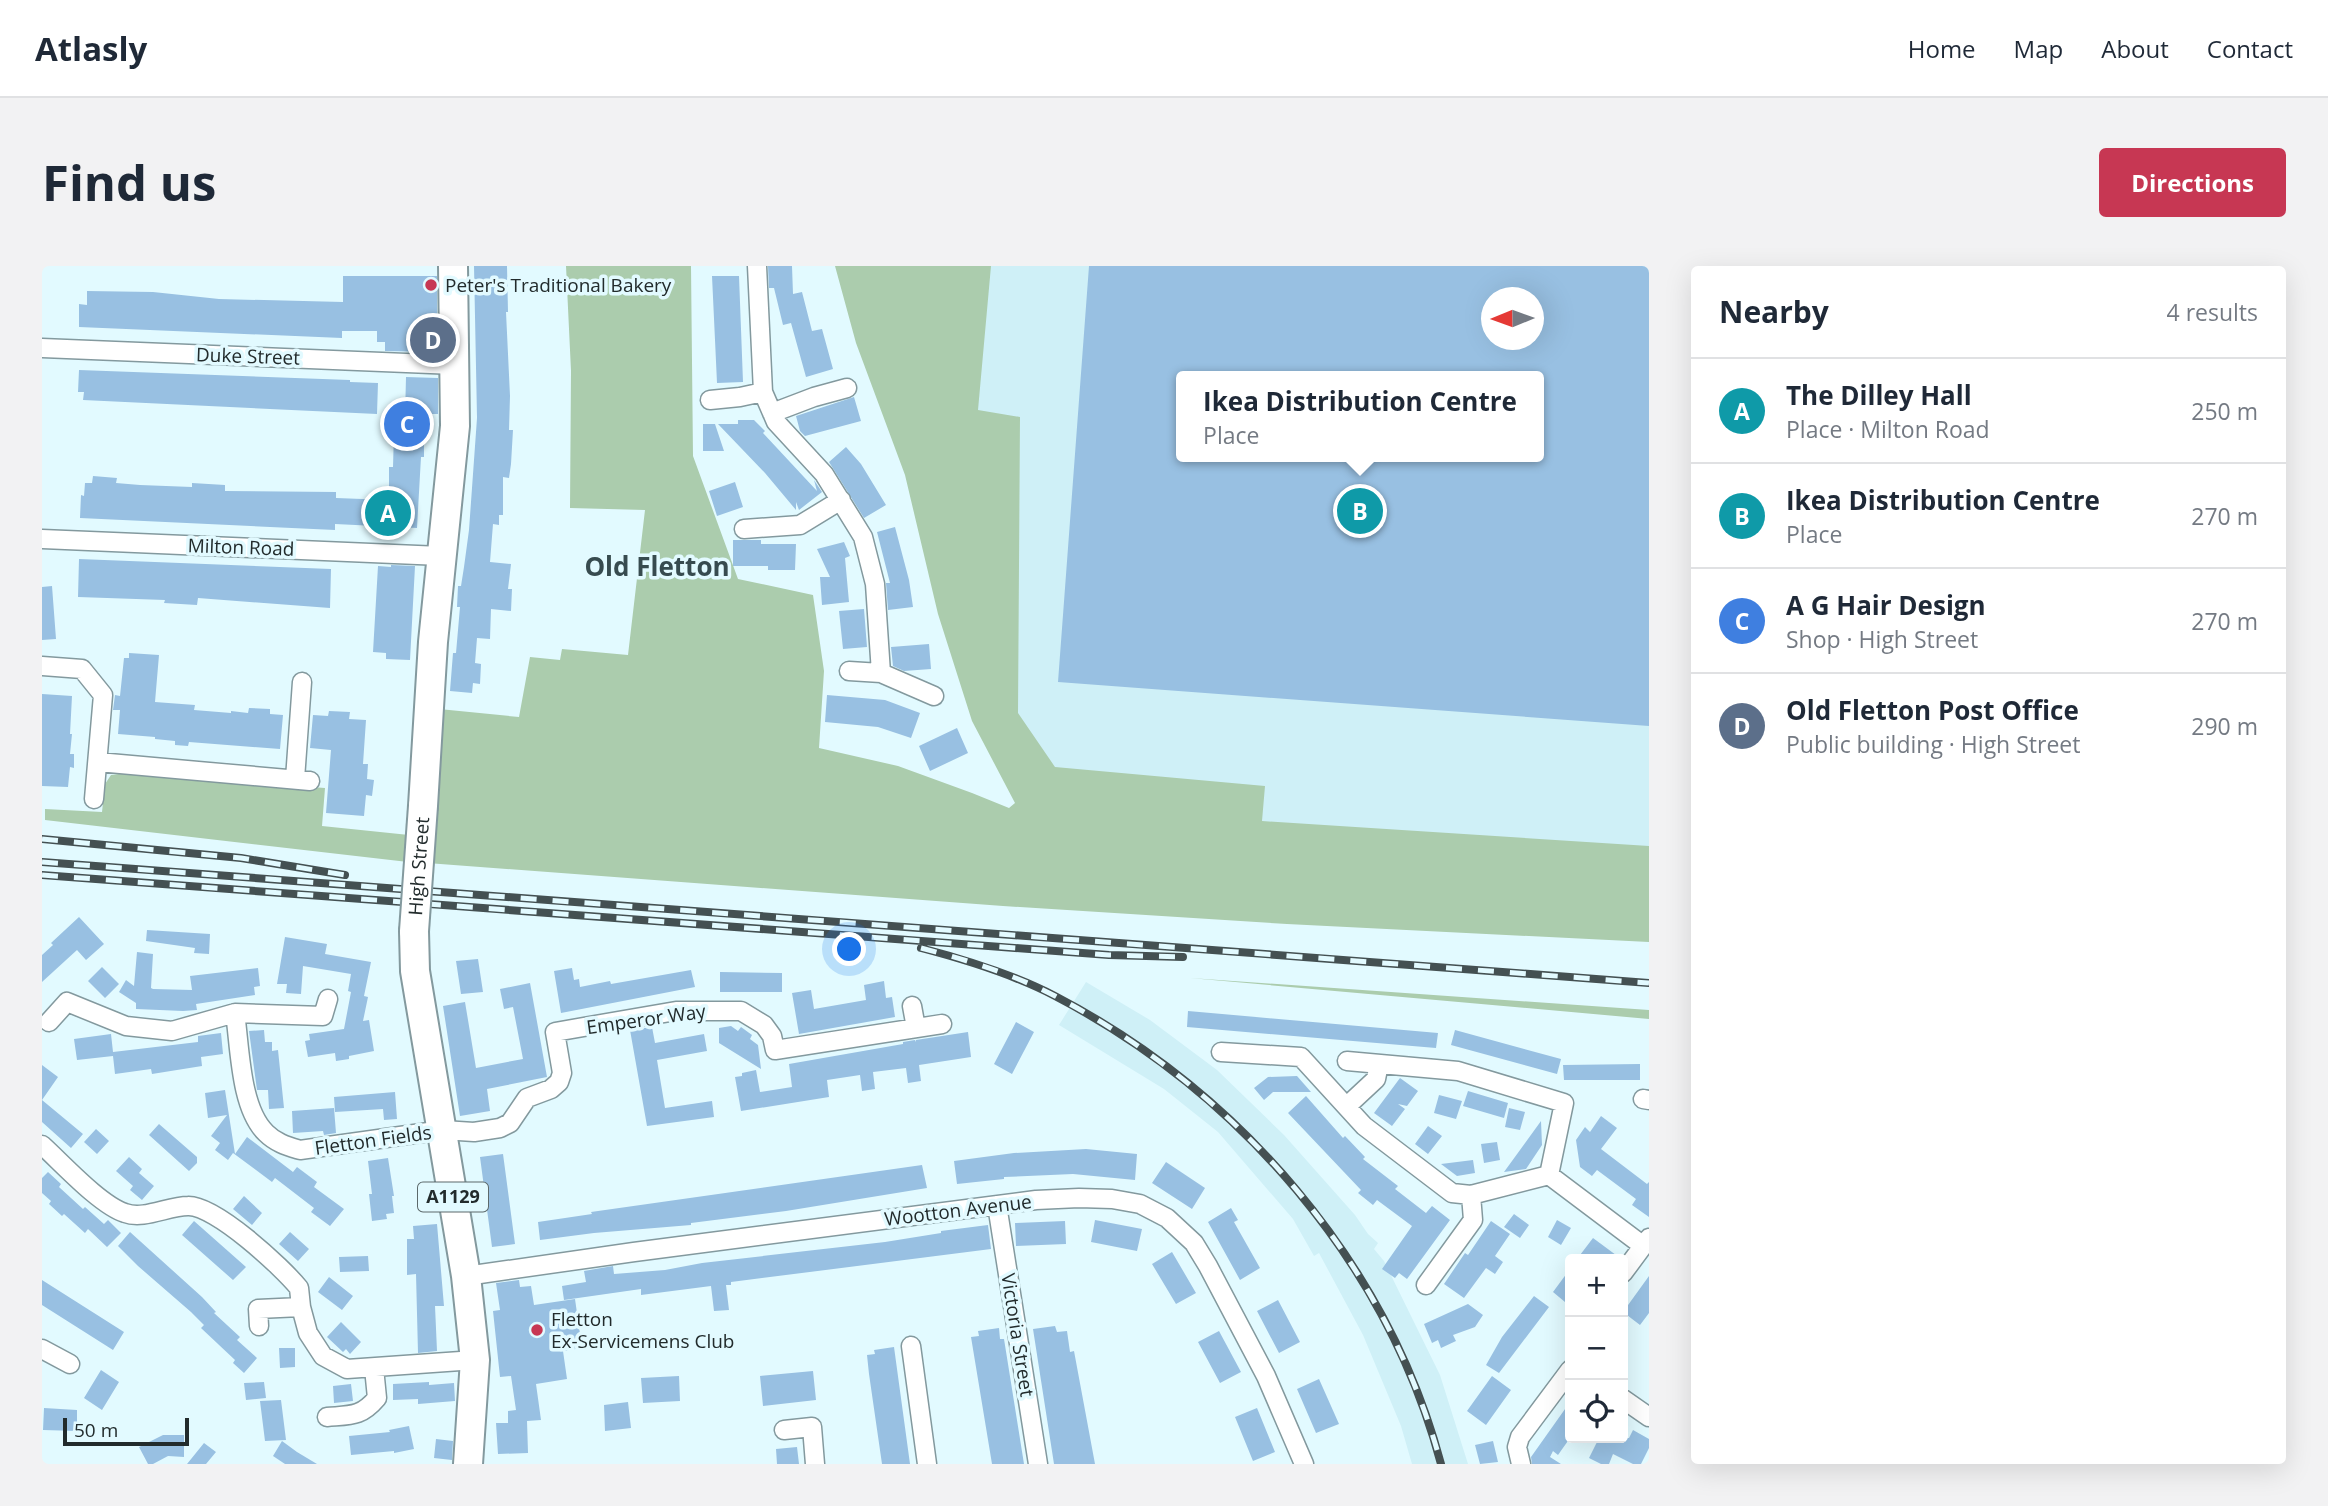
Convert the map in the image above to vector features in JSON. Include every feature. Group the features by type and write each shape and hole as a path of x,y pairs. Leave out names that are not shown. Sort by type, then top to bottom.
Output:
{"main road":[{"name":"High Street","path":"453,266 455,426 430,674 414,931 415,971 466,1276 475,1360 468,1464"}],"street":[{"path":"757,266 763,392 776,422 824,474 863,537 876,584 881,673"},
{"name":"Duke Street","path":"42,348 455,365"},
{"path":"772,413 847,387"},
{"path":"710,400 763,392"},
{"path":"744,528 800,525 841,500"},
{"name":"Milton Road","path":"42,539 441,556"},
{"path":"42,666 82,669 103,695 94,799"},
{"path":"849,671 881,673 934,695"},
{"path":"98,762 302,780 302,682"},
{"path":"49,1022 67,1002 126,1026 172,1031 235,1013 323,1016 328,999"},
{"path":"912,1006 916,1028"},
{"name":"Emperor Way","path":"443,1130 474,1132 500,1128 510,1123 527,1098 551,1089 559,1082 562,1073 555,1032 676,1011 741,1011 764,1025 772,1036 775,1051 943,1024"},
{"name":"Fletton Fields","path":"235,1013 247,1097 253,1115 265,1133 282,1145 300,1150 443,1130"},
{"path":"1221,1052 1301,1057 1364,1125 1452,1193 1471,1195 1549,1175 1645,1241 1628,1266"},
{"path":"1347,1061 1458,1071 1564,1103 1549,1175"},
{"path":"1347,1106 1376,1079 1378,1064"},
{"path":"42,1145 109,1206 126,1214 139,1215 192,1205 208,1212 249,1239 291,1277 299,1288 308,1333 323,1356 347,1369 475,1360"},
{"path":"1426,1285 1473,1220 1471,1195"},
{"name":"Wootton Avenue","path":"466,1276 1036,1200 1112,1199 1140,1204 1167,1218 1194,1242 1266,1376 1304,1464"},
{"name":"Victoria Street","path":"997,1205 1038,1464"},
{"path":"259,1326 258,1309 301,1307"},
{"path":"911,1346 926,1464"},
{"path":"42,1349 70,1364"},
{"path":"327,1417 356,1415 367,1409 377,1398 374,1368"},
{"path":"1521,1464 1517,1447 1520,1437 1565,1377"},
{"path":"1628,1402 1649,1417"},
{"path":"784,1430 811,1427 815,1464"}],"shaded area":[{"path":"862,266 1649,266 1649,892 1042,794"},
{"path":"1086,982 1150,1020 1217,1070 1284,1135 1378,1243 1374,1249 1384,1261 1440,1375 1468,1464 1412,1464 1401,1426 1363,1335 1319,1253 1314,1256 1293,1219 1218,1132 1164,1089 1059,1025"}],"green space":[{"path":"566,266 691,266 693,456 738,579 813,595 824,671 819,748 898,766 1009,808 1015,803 972,721 938,614 905,475 856,343 835,266 991,266 978,410 1020,417 1018,713 1055,767 1265,786 1262,821 1649,846 1649,942 1287,924 1003,906 427,863 439,709 519,717 530,657 560,660 562,649 628,655 645,510 570,508 571,371"},
{"path":"126,773 325,788 322,826 409,835 408,862 45,820 45,809 102,812 105,784 111,775"},
{"path":"1190,978 1649,1010 1649,1019"}],"building":[{"path":"474,266 507,266 509,430 513,430 509,478 503,477 503,515 499,515 499,525 493,524 490,562 511,564 508,589 512,589 511,611 491,609 490,639 477,638 475,663 481,664 480,684 473,683 472,693 450,691 460,607 457,607 458,586 461,586 469,530 477,418"},
{"path":"768,266 792,266 793,294 802,292 812,331 822,329 833,369 806,377 791,323 783,325 774,288 769,288"},
{"path":"1089,266 1649,266 1649,726 1058,682"},
{"path":"343,276 437,276 437,352 385,351 385,342 377,342 377,331 342,331 342,338 79,327 79,304 87,305 87,291 153,292 219,299 343,302"},
{"path":"712,276 739,276 743,382 717,383"},
{"path":"79,370 378,383 377,414 83,400 84,392 78,392"},
{"path":"406,377 438,378 438,414 430,414 429,434 424,433 417,528 335,524 335,530 80,518 81,495 84,496 85,483 92,483 93,476 117,478 116,483 140,485 192,487 192,483 225,485 225,491 336,492 336,498 389,500 389,467 393,467 394,431 384,431 385,414 405,416"},
{"path":"854,397 861,421 805,436 800,431 796,416"},
{"path":"738,420 754,420 817,491 814,480 822,492 799,510 796,502 796,510 718,424 738,424"},
{"path":"703,424 715,424 724,451 703,451"},
{"path":"846,447 861,464 886,505 864,518 829,462"},
{"path":"735,482 743,507 717,516 709,491"},
{"path":"895,527 913,607 888,610 886,583 890,583 877,532"},
{"path":"733,540 761,540 761,544 796,544 795,570 768,570 768,566 733,566"},
{"path":"844,542 850,556 845,558 849,602 822,605 820,577 830,577 817,549"},
{"path":"79,559 331,569 330,608 198,598 197,605 164,603 165,600 78,597"},
{"path":"378,566 415,566 410,660 386,659 386,653 373,652"},
{"path":"52,586 56,639 42,640 42,587"},
{"path":"864,609 867,647 843,649 839,611"},
{"path":"929,644 931,669 904,671 893,666 891,647"},
{"path":"129,653 159,655 155,702 195,705 194,710 231,713 248,713 249,708 270,709 270,714 283,715 280,749 189,742 188,746 175,745 175,741 155,737 118,734 120,710 113,710 115,695 120,696 124,658 129,658"},
{"path":"42,694 72,696 70,754 74,754 74,768 70,767 68,787 42,786"},
{"path":"827,695 885,700 920,713 911,738 878,727 825,722"},
{"path":"329,711 350,712 349,719 366,720 363,764 368,764 367,779 374,780 372,796 366,795 364,816 326,813 331,750 310,748 313,715 328,716"},
{"path":"957,728 968,753 930,771 919,746"},
{"path":"79,917 104,944 86,960 77,950 42,982 42,955"},
{"path":"147,930 210,934 209,954 194,953 195,948 146,941"},
{"path":"285,937 327,944 325,954 371,962 364,996 368,997 363,1021 369,1020 374,1051 336,1061 335,1053 308,1057 305,1041 310,1040 309,1034 344,1029 351,992 348,991 351,974 303,966 301,994 286,993 287,984 277,984"},
{"path":"137,952 153,954 153,989 192,990 190,976 258,968 260,986 254,987 255,995 196,1004 197,1010 136,1009 136,1003 119,992 126,980 134,986"},
{"path":"478,959 483,992 461,994 456,961"},
{"path":"102,967 119,984 105,998 88,981"},
{"path":"572,968 574,980 579,979 580,987 691,970 695,987 561,1013 554,971"},
{"path":"720,972 782,973 782,992 720,992"},
{"path":"884,981 886,998 892,997 895,1017 799,1034 792,993 811,990 814,1009 866,1000 864,985"},
{"path":"530,983 547,1077 487,1089 490,1111 460,1116 443,1006 465,1002 476,1068 523,1059 513,1007 504,1009 500,989"},
{"path":"1188,1011 1438,1033 1436,1048 1187,1027"},
{"path":"1016,1022 1034,1032 1012,1074 994,1064"},
{"path":"731,1026 738,1031 741,1027 752,1035 750,1039 758,1045 761,1069 719,1043 719,1028"},
{"path":"652,1027 655,1043 704,1034 707,1051 657,1060 665,1108 712,1101 714,1117 647,1126 630,1030"},
{"path":"264,1030 265,1042 272,1042 272,1051 278,1050 284,1108 269,1109 268,1090 257,1090 249,1031"},
{"path":"1455,1030 1561,1059 1557,1074 1451,1045"},
{"path":"968,1032 971,1057 919,1065 921,1081 908,1083 906,1068 873,1072 875,1089 862,1091 860,1075 827,1080 829,1097 741,1111 735,1077 742,1076 742,1073 756,1070 760,1092 792,1087 789,1064"},
{"path":"221,1033 223,1054 201,1057 202,1066 152,1074 151,1069 115,1074 113,1056 77,1060 74,1039 111,1034 113,1052 198,1042 198,1036"},
{"path":"1640,1064 1640,1080 1564,1080 1563,1065"},
{"path":"42,1065 58,1077 42,1100"},
{"path":"1297,1076 1311,1092 1273,1092 1264,1100 1254,1088 1268,1077"},
{"path":"1400,1078 1418,1091 1407,1106 1398,1104 1405,1109 1392,1126 1374,1113"},
{"path":"225,1090 235,1154 247,1137 293,1172 297,1167 317,1182 314,1187 344,1209 330,1226 311,1212 314,1208 275,1178 272,1182 233,1153 228,1160 215,1150 220,1143 211,1136 227,1115 208,1118 205,1093"},
{"path":"1468,1091 1508,1103 1504,1118 1463,1106"},
{"path":"395,1092 397,1119 384,1120 383,1109 335,1112 334,1097"},
{"path":"1439,1095 1462,1101 1456,1119 1434,1113"},
{"path":"1306,1096 1343,1138 1345,1136 1365,1157 1363,1159 1398,1186 1395,1189 1426,1213 1432,1206 1450,1220 1407,1279 1399,1273 1395,1278 1382,1269 1412,1226 1377,1200 1373,1205 1358,1193 1361,1190 1288,1113"},
{"path":"42,1100 83,1134 71,1148 42,1122"},
{"path":"334,1108 336,1133 293,1133 292,1111"},
{"path":"1509,1108 1525,1112 1520,1130 1505,1127"},
{"path":"1601,1116 1617,1128 1601,1149 1647,1184 1649,1182 1649,1217 1632,1205 1636,1199 1597,1170 1592,1176 1580,1167 1576,1140 1585,1127 1590,1132"},
{"path":"1541,1121 1542,1145 1526,1169 1504,1172"},
{"path":"159,1124 197,1157 197,1163 189,1171 149,1135"},
{"path":"1428,1126 1442,1136 1428,1154 1415,1144"},
{"path":"96,1129 109,1141 97,1154 84,1142"},
{"path":"1497,1142 1500,1160 1484,1163 1481,1144"},
{"path":"1086,1149 1137,1154 1135,1180 1073,1174 1004,1177 957,1184 954,1161 1014,1153"},
{"path":"503,1154 515,1244 492,1247 480,1157"},
{"path":"129,1157 142,1169 139,1173 154,1186 142,1200 130,1190 133,1186 116,1171"},
{"path":"388,1158 394,1213 386,1214 387,1219 372,1221 368,1161"},
{"path":"1473,1160 1475,1173 1457,1176 1441,1164"},
{"path":"1166,1162 1205,1188 1192,1209 1152,1183"},
{"path":"922,1165 927,1188 691,1225 540,1240 538,1222 592,1214 591,1212"},
{"path":"48,1172 61,1184 59,1187 83,1209 85,1207 104,1224 108,1220 121,1233 107,1247 88,1229 85,1233 49,1204 51,1201 42,1193 42,1178"},
{"path":"244,1196 262,1213 252,1225 233,1209"},
{"path":"1231,1208 1238,1220 1234,1222 1260,1268 1240,1280 1208,1222"},
{"path":"1514,1214 1529,1225 1520,1238 1504,1227"},
{"path":"1095,1220 1142,1229 1137,1251 1091,1242"},
{"path":"1557,1220 1571,1228 1561,1245 1548,1237"},
{"path":"194,1221 246,1267 233,1280 182,1235"},
{"path":"1065,1221 1066,1244 1016,1246 1015,1223"},
{"path":"1491,1221 1510,1234 1495,1256 1503,1262 1495,1274 1486,1268 1464,1298 1444,1284"},
{"path":"437,1224 444,1306 435,1306 437,1351 418,1353 416,1274 407,1275 407,1239 414,1239 413,1226"},
{"path":"988,1225 991,1249 731,1282 731,1285 726,1285 729,1310 714,1311 711,1286 641,1295 641,1289 564,1300 562,1286 586,1282 584,1271 613,1266 614,1274 665,1270 702,1263 885,1242"},
{"path":"130,1232 202,1297 216,1312 214,1313 240,1337 237,1340 257,1358 244,1373 233,1363 235,1360 201,1328 204,1325 118,1246"},
{"path":"290,1232 309,1249 298,1261 279,1244"},
{"path":"1593,1238 1615,1254 1581,1254"},
{"path":"1172,1252 1196,1293 1176,1304 1152,1264"},
{"path":"368,1256 369,1271 340,1272 339,1257"},
{"path":"1565,1276 1565,1302 1553,1292"},
{"path":"1649,1276 1649,1313 1640,1325 1628,1316 1628,1305"},
{"path":"329,1277 353,1296 342,1310 318,1292"},
{"path":"42,1280 124,1332 113,1350 42,1305"},
{"name":"Fletton Ex-Servicemens Club","path":"519,1280 520,1287 531,1286 534,1305 575,1299 582,1348 563,1351 567,1379 536,1384 541,1420 527,1421 528,1453 498,1454 496,1423 508,1423 508,1411 516,1410 511,1376 500,1377 493,1311 500,1310 496,1283"},
{"path":"1534,1296 1549,1307 1499,1373 1486,1365 1502,1337"},
{"path":"1278,1300 1300,1342 1279,1353 1257,1311"},
{"path":"1468,1304 1483,1315 1475,1327 1453,1335 1456,1341 1441,1348 1438,1340 1432,1343 1424,1324"},
{"path":"341,1322 361,1342 350,1354 346,1349 343,1352 327,1337"},
{"path":"1055,1326 1057,1332 1067,1331 1070,1352 1074,1351 1095,1464 1054,1464 1033,1329"},
{"path":"999,1328 1000,1339 1004,1339 1024,1464 992,1464 971,1337 979,1336 978,1331"},
{"path":"1219,1331 1241,1372 1220,1383 1198,1342"},
{"path":"894,1347 910,1464 882,1464 869,1374 867,1355 875,1354 874,1350"},
{"path":"279,1348 295,1348 295,1367 280,1368"},
{"path":"101,1370 119,1382 102,1410 84,1398"},
{"path":"813,1371 816,1400 763,1406 760,1376"},
{"path":"679,1376 680,1401 643,1403 641,1378"},
{"path":"1492,1376 1511,1390 1486,1425 1467,1411"},
{"path":"1319,1379 1339,1424 1316,1433 1297,1389"},
{"path":"264,1382 266,1398 246,1400 244,1383"},
{"path":"429,1382 429,1385 454,1383 455,1401 418,1404 418,1399 393,1400 393,1384"},
{"path":"351,1384 353,1401 334,1403 333,1386"},
{"path":"281,1400 286,1440 265,1441 260,1401"},
{"path":"628,1402 631,1428 605,1431 604,1405"},
{"path":"44,1408 77,1410 77,1431 43,1430"},
{"path":"1257,1408 1275,1452 1253,1461 1235,1417"},
{"path":"1565,1409 1566,1443 1558,1455 1553,1451 1550,1457 1561,1464 1532,1464 1531,1457"},
{"path":"409,1426 414,1449 351,1455 349,1436 390,1432 389,1430"},
{"path":"1633,1430 1649,1439 1649,1448 1641,1464 1633,1464 1613,1454 1609,1464 1601,1464 1589,1458 1596,1443 1628,1443"},
{"path":"163,1435 184,1435 184,1457 168,1456 148,1464 139,1447"},
{"path":"436,1439 453,1441 452,1460 434,1458"},
{"path":"282,1441 317,1464 285,1464 273,1456"},
{"path":"1493,1441 1498,1462 1480,1464 1475,1445"},
{"path":"204,1443 216,1452 206,1464 187,1464"},
{"path":"797,1447 799,1464 777,1464 776,1449"}],"railway":[{"path":"42,839 241,858 345,875"},
{"path":"42,862 1649,983"},
{"path":"42,875 1109,955 1183,957"},
{"path":"921,948 990,968 1055,996 1122,1035 1185,1081 1244,1133 1297,1190 1344,1252 1384,1319 1416,1390 1441,1464"}],"place":[{"name":"Peter's Traditional Bakery","path":"431,285"},
{"name":"Old Fletton Post Office","path":"433,340"},
{"name":"A G Hair Design","path":"407,424"},
{"name":"Ikea Distribution Centre","path":"1360,511"},
{"name":"The Dilley Hall","path":"388,513"},
{"name":"Fletton Ex-Servicemens Club","path":"537,1330"}],"district":[{"name":"Old Fletton","path":"657,567"}]}
